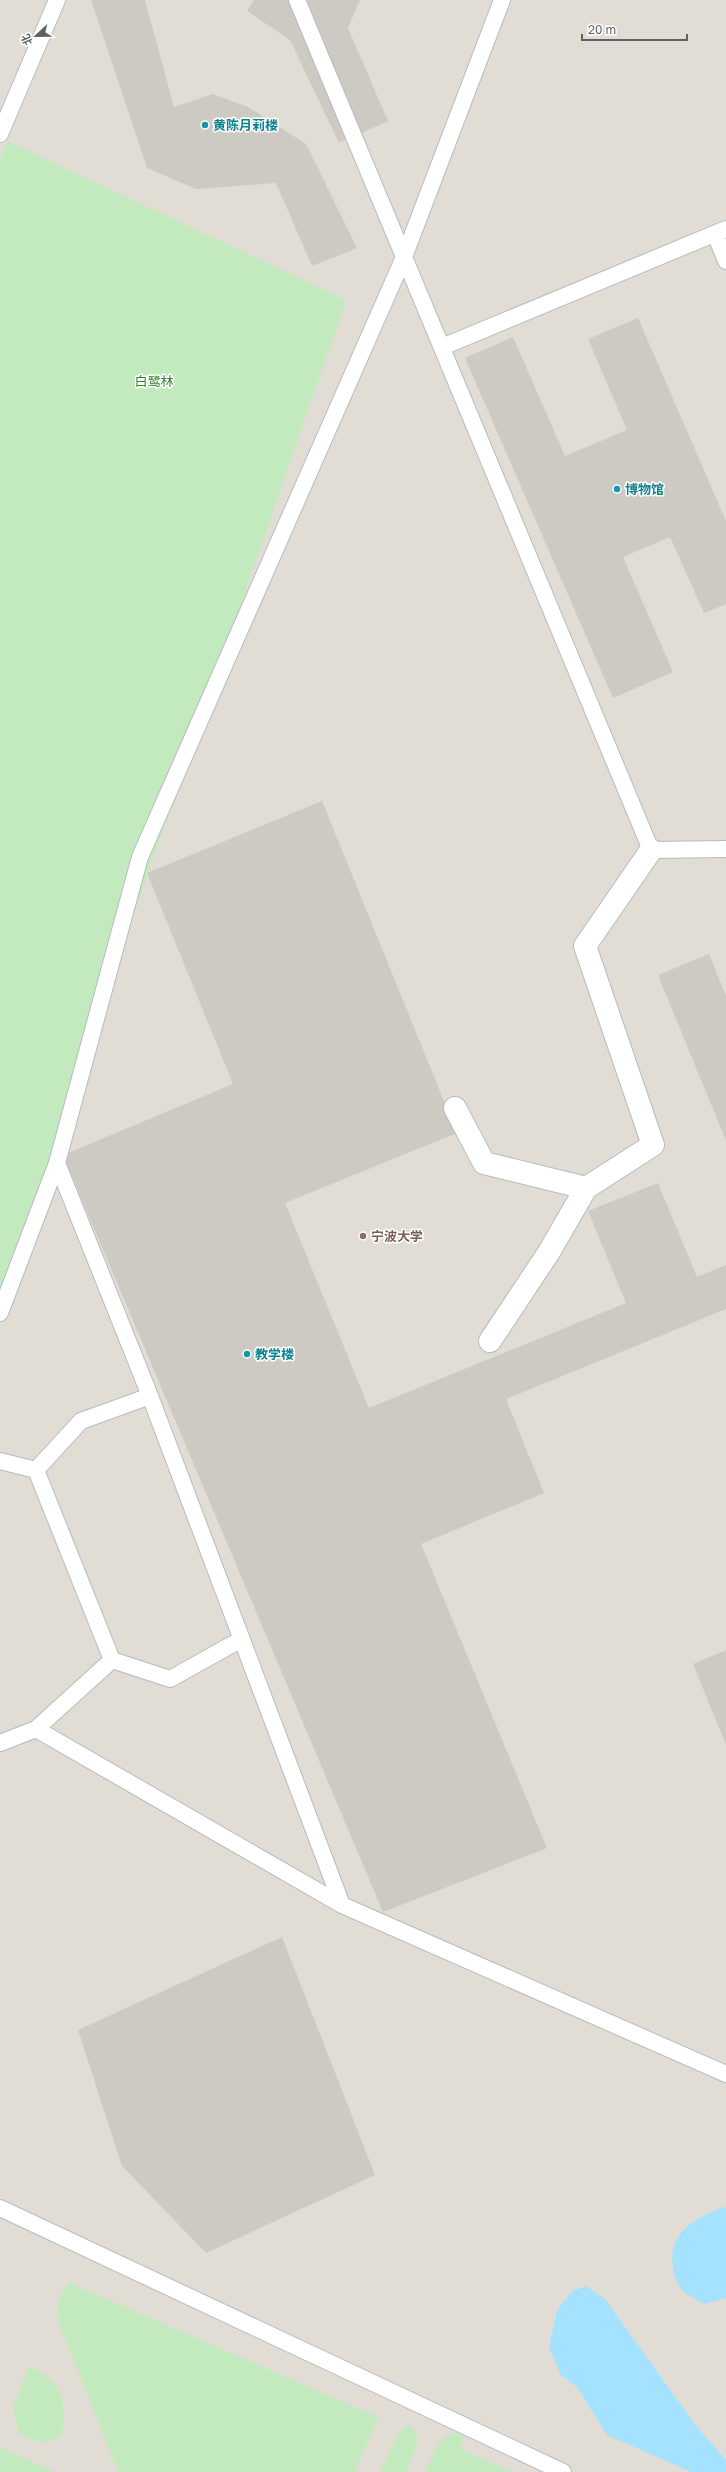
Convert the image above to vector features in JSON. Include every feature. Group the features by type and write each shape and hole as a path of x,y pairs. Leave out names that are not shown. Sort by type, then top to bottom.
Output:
{"street":[{"path":"490,1341 549,1252 586,1188 653,1145 585,946 651,850"},
{"path":"456,1108 484,1163 586,1188"}],"lane":[{"path":"0,134 57,0"},
{"path":"297,0 651,850 726,849"},
{"path":"0,1313 57,1163 140,857 404,257 502,0"},
{"path":"442,347 721,231 726,261"},
{"path":"57,1163 150,1396 240,1640 342,1905"},
{"path":"36,1470 81,1421 150,1396"},
{"path":"0,1461 36,1470"},
{"path":"36,1470 112,1660 170,1680 240,1640"},
{"path":"0,1743 36,1729 112,1660"},
{"path":"36,1729 342,1905 726,2074"},
{"path":"0,2208 563,2472"}],"shaded area":[{"name":"宁波大学","path":"0,0 726,0 726,2472 0,2472"}],"green space":[{"name":"白鹭林","path":"7,141 346,300 0,1302 0,159"},
{"path":"70,2283 378,2417 355,2472 118,2472 57,2318 59,2298"},
{"path":"29,2366 49,2379 60,2393 64,2412 62,2435 51,2441 36,2441 19,2433 13,2408"},
{"path":"409,2425 416,2431 417,2445 406,2472 381,2472 399,2432"},
{"path":"457,2432 464,2437 460,2449 512,2472 426,2472 440,2442 450,2434"},
{"path":"0,2447 55,2472 0,2472"}],"water":[{"path":"726,2207 726,2298 704,2304 685,2293 679,2285 674,2273 672,2254 680,2235 687,2227 705,2215"},
{"path":"586,2286 605,2299 696,2426 726,2460 726,2472 691,2472 607,2435 577,2387 561,2375 549,2347 557,2310 572,2291"}],"building":[{"name":"黄陈月莉楼","path":"91,0 145,0 174,107 213,94 248,107 306,144 357,248 312,266 276,183 196,189 147,168"},
{"path":"254,0 360,0 348,28 388,121 339,143 290,40 247,11"},
{"name":"博物馆","path":"638,318 726,521 726,604 704,613 670,537 623,557 673,672 613,698 465,358 513,337 565,456 627,430 588,339"},
{"name":"教学楼","path":"322,801 457,1133 285,1203 369,1408 626,1303 588,1211 658,1183 697,1277 726,1265 726,1309 506,1399 544,1493 421,1544 547,1848 383,1912 63,1155 233,1084 147,873"},
{"path":"709,954 726,996 726,1141 658,975"},
{"path":"726,1650 726,1745 693,1664"},
{"path":"282,1937 375,2175 206,2253 122,2166 78,2030"}],"place":[{"name":"黄陈月莉楼","path":"205,125"},
{"name":"博物馆","path":"617,489"},
{"name":"宁波大学","path":"363,1236"},
{"name":"教学楼","path":"247,1354"}]}
